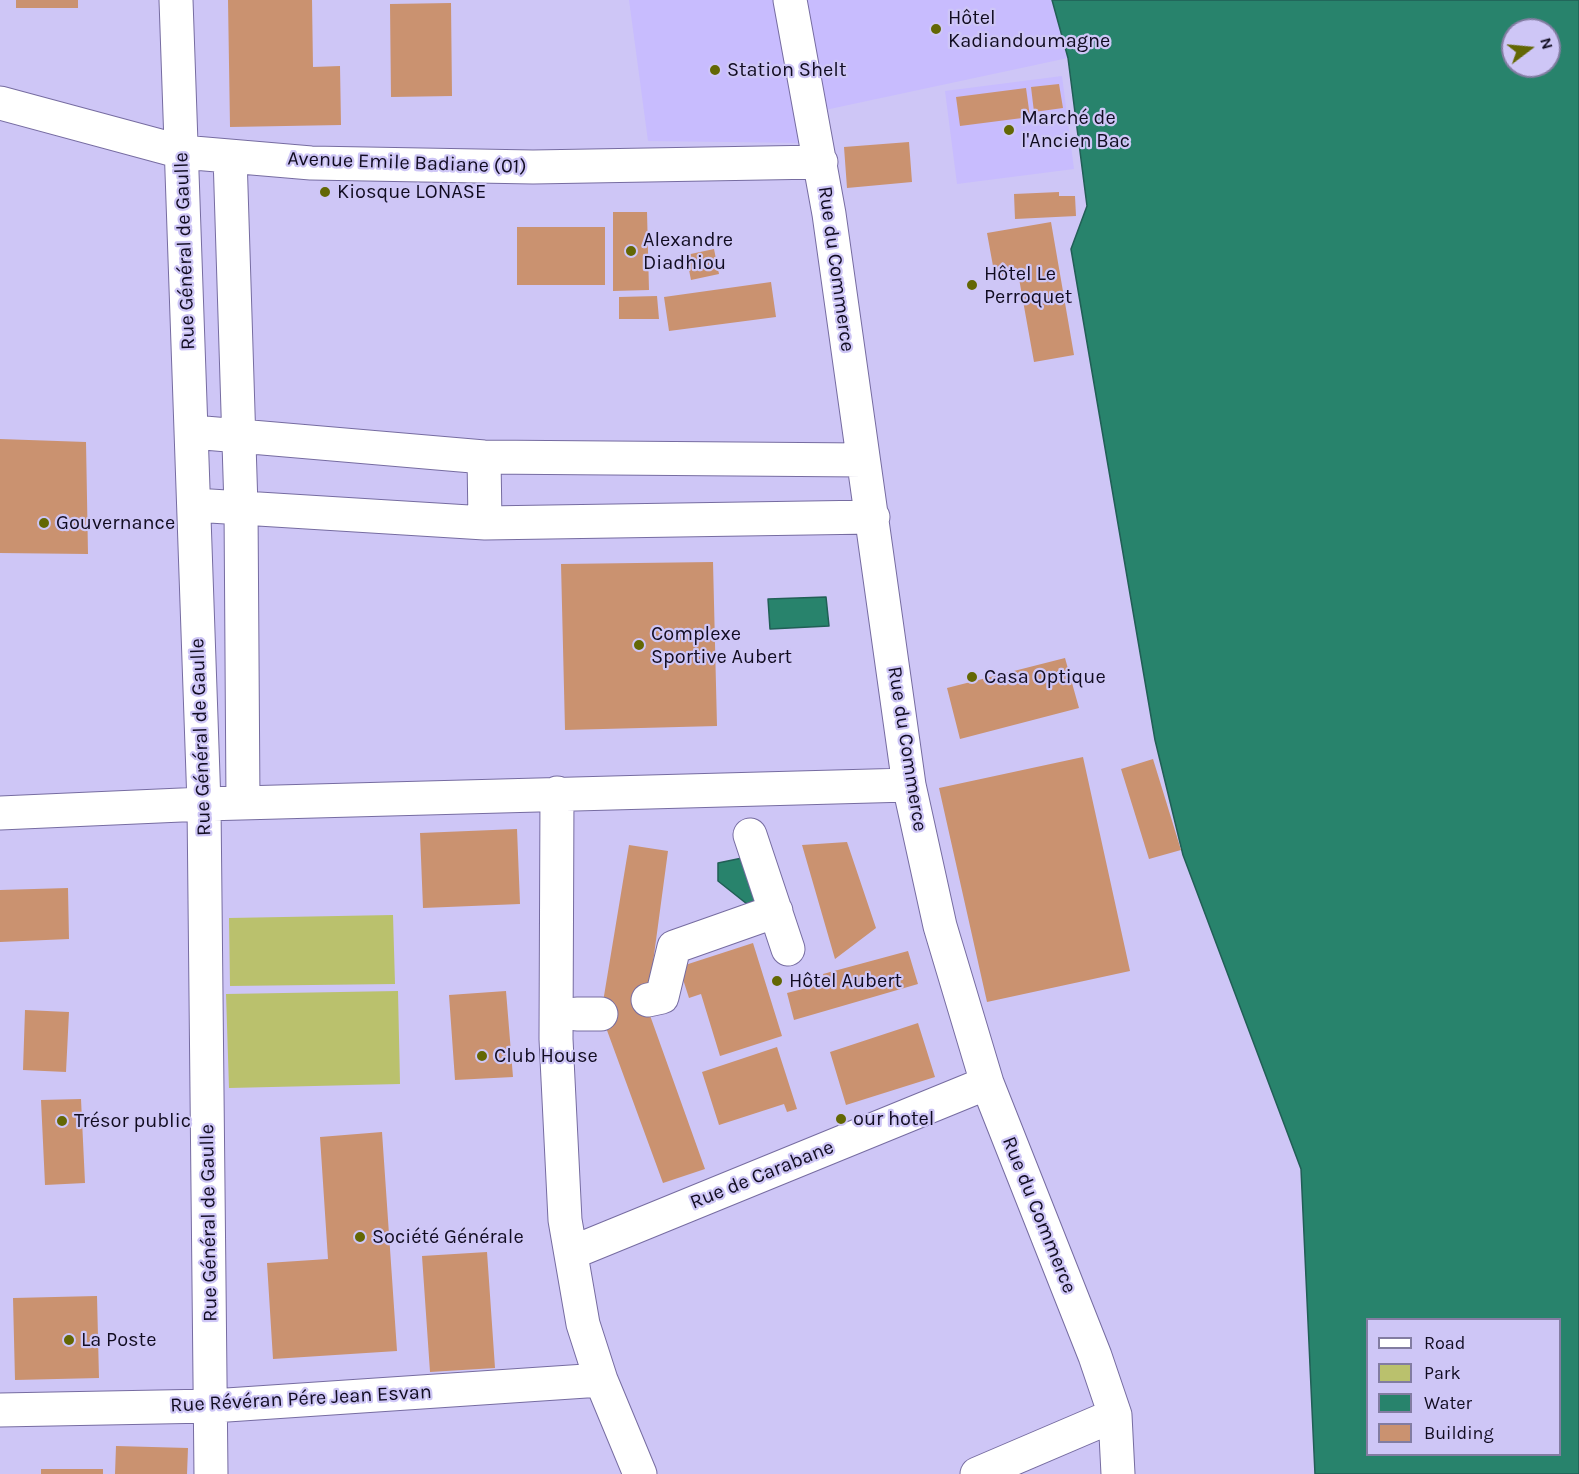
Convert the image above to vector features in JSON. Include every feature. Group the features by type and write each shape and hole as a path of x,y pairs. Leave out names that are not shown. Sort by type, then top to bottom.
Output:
{"street":[{"name":"Rue Général de Gaulle","path":"176,0 193,432 204,804 212,1474"},
{"name":"Rue du Commerce","path":"790,0 821,162 873,517 909,785 940,926 987,1083 1095,1356 1115,1415 1118,1474"},
{"name":"Avenue Emile Badiane (01)","path":"0,103 182,152 311,163 533,167 821,162"},
{"name":"Rue Général de Gaulle","path":"230,156 241,507 243,803"},
{"path":"193,432 484,457 863,460"},
{"path":"484,457 485,523"},
{"path":"194,505 485,523 873,517"},
{"path":"0,813 557,793 909,785"},
{"path":"557,793 556,1039 565,1220 584,1324 601,1380 640,1474"},
{"path":"750,835 788,949"},
{"path":"648,1000 662,997 674,947 776,911"},
{"name":"Rue de Carabane","path":"571,1253 987,1083"},
{"name":"Rue Révéran Pére Jean Esvan","path":"0,1410 212,1406 601,1380"},
{"path":"977,1474 1115,1415"}],"shaded area":[{"name":"Station Shelt","path":"629,0 780,0 804,143 648,141"},
{"name":"Hôtel Kadiandoumagne","path":"807,0 1052,0 1068,58 825,110"},
{"name":"Marché de l'Ancien Bac","path":"1062,76 1074,169 957,184 945,91"}],"green space":[{"path":"393,915 395,984 230,986 229,918"},
{"path":"398,991 400,1084 229,1088 226,994"}],"water":[{"path":"1052,0 1579,0 1579,1474 1315,1474 1301,1169 1183,855 1155,740 1071,249 1087,206 1068,58"},
{"path":"826,597 829,626 770,629 768,599"},
{"path":"747,857 761,899 747,904 718,881 718,863"}],"building":[{"path":"16,0 78,0 78,8 16,8"},
{"path":"228,0 312,0 313,67 340,66 341,125 230,127"},
{"path":"451,3 452,96 391,97 390,4"},
{"path":"1059,84 1063,108 1034,112 1031,87"},
{"path":"1026,88 1030,117 960,126 956,97"},
{"path":"909,142 912,182 847,188 844,147"},
{"path":"1059,192 1059,196 1075,196 1076,216 1015,219 1014,194"},
{"name":"Alexandre Diadhiou","path":"613,212 647,212 649,290 613,291"},
{"path":"1051,222 1074,355 1034,362 1018,273 995,277 987,233"},
{"path":"517,227 605,227 605,285 517,285"},
{"path":"714,249 719,274 691,280 686,255"},
{"path":"771,282 776,317 669,331 664,297"},
{"path":"657,296 659,319 619,319 619,297"},
{"name":"Gouvernance","path":"0,439 86,442 88,554 0,553"},
{"name":"Complexe Sportive Aubert","path":"713,562 717,726 565,730 561,564"},
{"path":"1065,658 1079,708 960,739 947,688"},
{"path":"1083,757 1130,971 987,1002 939,788"},
{"path":"1153,759 1181,850 1149,859 1121,769"},
{"path":"517,829 520,904 423,908 420,833"},
{"path":"847,842 876,928 835,959 802,845"},
{"path":"629,845 668,851 647,1007 705,1169 663,1183 601,1014"},
{"path":"68,888 69,939 0,942 0,890"},
{"path":"753,943 782,1036 720,1056 701,994 689,998 679,967"},
{"path":"908,951 918,984 794,1020 787,993 826,983 823,974"},
{"name":"Club House","path":"506,991 513,1077 455,1080 449,995"},
{"path":"25,1010 69,1012 66,1072 23,1070"},
{"path":"918,1023 935,1077 846,1105 830,1052"},
{"path":"777,1047 797,1109 787,1112 784,1104 719,1125 702,1072"},
{"name":"Trésor public","path":"81,1099 85,1183 45,1185 41,1100"},
{"path":"382,1132 397,1351 273,1359 267,1263 328,1259 320,1137"},
{"path":"487,1252 495,1368 430,1372 422,1256"},
{"path":"97,1296 99,1378 15,1380 13,1298"},
{"path":"116,1446 188,1448 187,1474 115,1474"},
{"path":"41,1469 103,1469 103,1474 41,1474"}],"place":[{"name":"Hôtel Kadiandoumagne","path":"936,29"},
{"name":"Station Shelt","path":"715,70"},
{"name":"Marché de l'Ancien Bac","path":"1009,130"},
{"name":"Kiosque LONASE","path":"325,192"},
{"name":"Alexandre Diadhiou","path":"631,251"},
{"name":"Hôtel Le Perroquet","path":"972,285"},
{"name":"Gouvernance","path":"44,523"},
{"name":"Complexe Sportive Aubert","path":"639,645"},
{"name":"Casa Optique","path":"972,677"},
{"name":"Hôtel Aubert","path":"777,981"},
{"name":"Club House","path":"482,1056"},
{"name":"our hotel","path":"841,1119"},
{"name":"Trésor public","path":"62,1121"},
{"name":"Société Générale","path":"360,1237"},
{"name":"La Poste","path":"69,1340"}]}
